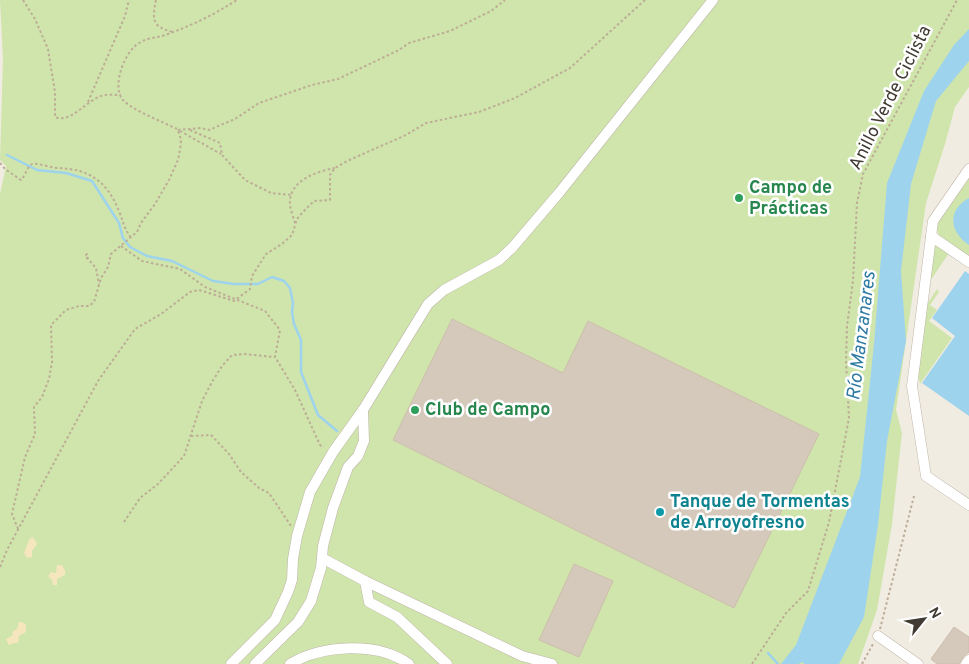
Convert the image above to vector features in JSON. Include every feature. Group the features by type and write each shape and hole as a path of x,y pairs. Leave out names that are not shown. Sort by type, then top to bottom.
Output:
{"lane":[{"path":"231,664 275,620 292,580 297,536 310,492 333,452 363,410 428,304 444,290 499,260 512,248 559,193 713,0"},
{"path":"969,169 933,221 912,386 926,476 969,505"},
{"path":"931,236 969,262"},
{"path":"255,664 298,622 311,601 328,527 342,481 348,468 358,456 364,441 363,410"},
{"path":"322,558 365,581 522,656 552,664"},
{"path":"365,581 369,602 397,617 447,664"},
{"path":"878,636 918,664"},
{"path":"290,664 314,653 345,648 376,650 409,664"},
{"path":"966,664 969,660"}],"path":[{"path":"23,0 35,19 48,49 55,92 55,117 60,119 72,116 88,102 100,96 121,95"},
{"path":"88,102 129,0"},
{"path":"156,0 152,15 154,21 161,29 173,32"},
{"path":"237,0 216,13 173,32 138,43 129,51 122,67 118,82 121,98 129,105 222,155 246,180 271,193 292,195"},
{"path":"178,130 201,128 209,130 235,119 259,103 338,79 399,50 409,43 450,30 491,11 505,0"},
{"path":"296,223 290,200 294,189 304,179 322,170 335,168 426,124 479,112 525,94 570,68 644,0"},
{"name":"Anillo Verde Ciclista","path":"752,664 786,613 808,591 829,522 849,418 846,361 847,326 854,281 857,203 863,174 957,0"},
{"path":"187,129 220,143 222,155"},
{"path":"18,529 12,514 25,457 35,434 34,407 42,397 49,379 52,362 51,325 66,310 79,306 89,306 94,302 101,278 108,267 111,254 137,232 172,173 178,160 181,144 178,130"},
{"path":"0,163 5,169 21,180 31,165 35,163 50,168 70,168 87,172 98,178 113,198 124,229 131,238"},
{"path":"0,568 18,529 98,381 135,329 161,314 190,292 199,290 234,301 237,300 250,289 252,278 266,254 292,235 302,212 314,201 330,200 330,175 335,168"},
{"path":"121,246 142,261 180,269 204,287 265,311 280,330 275,357 295,390 320,445 333,452"},
{"path":"88,259 96,268 99,286"},
{"path":"124,522 140,498 158,484 184,456 202,401 222,366 232,355 245,354 275,357"},
{"path":"191,436 211,435 229,454 241,472 259,488 269,493 297,536"},
{"path":"862,664 878,636 914,496"}],"green space":[{"name":"Club de Campo","path":"0,0 969,0 969,87 955,107 926,203 896,410 902,433 892,524 877,610 858,664 0,664 0,194 6,166 0,160 3,59"},
{"path":"969,177 969,256 939,236 936,226"},
{"path":"935,245 949,253 928,284 931,286 927,291 933,247"},
{"path":"937,289 939,292 930,305 937,310 929,321 952,338 920,384 918,374 927,304"}],"sand":[{"path":"32,537 37,544 32,551 32,557 27,558 24,553"},
{"path":"57,565 62,565 65,575 57,579 57,585 53,585 52,580 48,576 51,572 56,573"},
{"path":"19,622 26,625 26,632 19,636 18,643 9,645 6,639 13,635 12,632 17,629"}],"water":[{"path":"969,29 969,61 936,101 911,184 901,271 906,341 887,441 878,525 864,617 839,664 804,664 803,662 798,664 781,664 796,645 860,477 874,344 887,183 924,91 954,45"},
{"path":"969,198 969,245 957,234 953,221 957,209"},
{"path":"965,271 969,274 969,416 922,383 955,336 932,318"}],"building":[{"name":"Tanque de Tormentas de Arroyofresno","path":"452,319 563,373 588,321 819,434 734,608 393,440"},
{"path":"574,564 613,581 579,657 539,640"},
{"path":"954,627 969,637 969,652 959,664 937,664 931,659"}],"waterway":[{"path":"7,155 37,170 66,173 92,181 119,223 123,238 130,247 147,256 172,261 213,281 234,284 258,284 272,277 284,281 290,288 294,324 301,340 301,372 318,415 337,431"},
{"path":"768,653 778,664"}],"place":[{"name":"Campo de Prácticas","path":"739,198"},
{"name":"Club de Campo","path":"415,410"},
{"name":"Tanque de Tormentas de Arroyofresno","path":"660,512"}],"water label":[{"name":"Río Manzanares","path":"862,336"}]}
